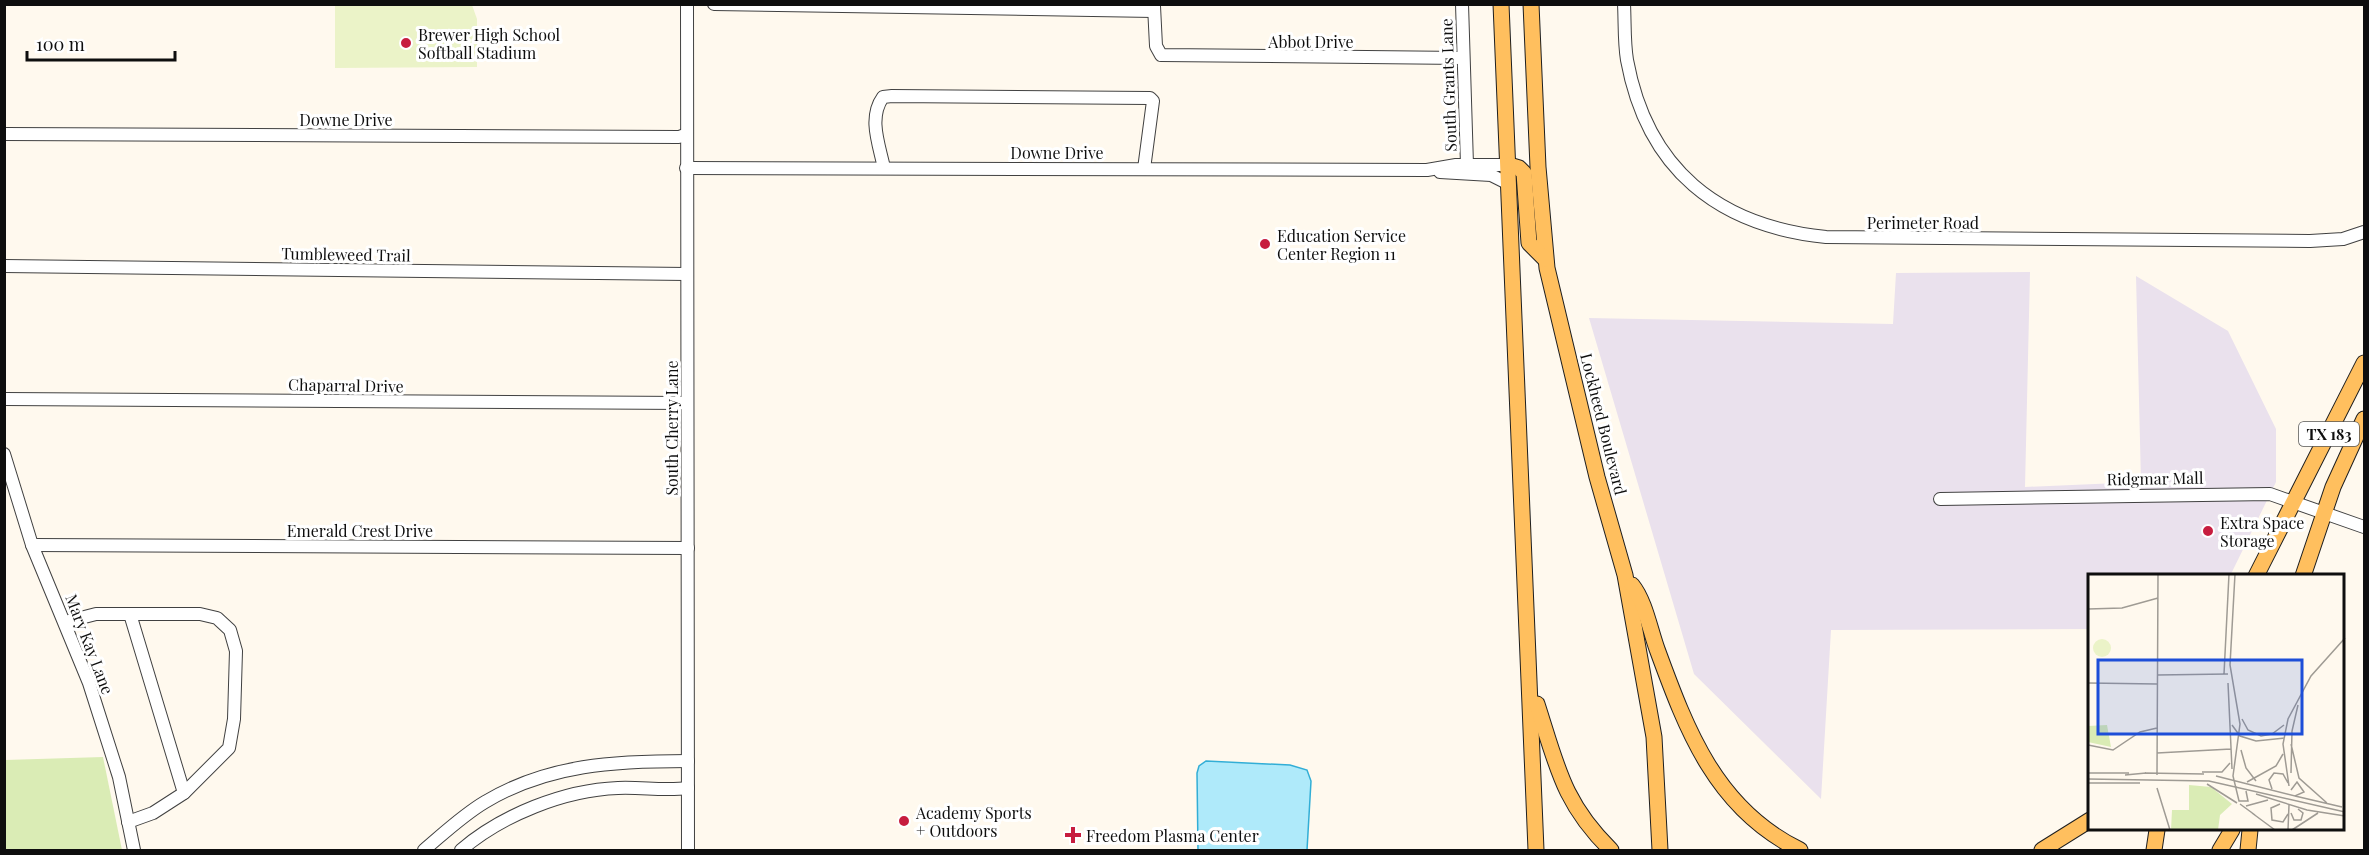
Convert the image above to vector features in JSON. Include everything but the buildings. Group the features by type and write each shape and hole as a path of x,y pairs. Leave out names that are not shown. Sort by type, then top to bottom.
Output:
{"main road":[{"path":"1501,4 1532,687 1536,850"},
{"name":"Lockheed Boulevard","path":"1531,4 1536,134 1545,259 1597,477 1625,575 1654,737 1660,850"},
{"path":"1509,165 1519,168 1524,173 1529,243 1545,259"},
{"name":"TX 183","path":"2257,574 2364,363"},
{"name":"TX 183","path":"2304,574 2333,487 2364,419"},
{"path":"1625,575 1635,588 1686,726 1699,753 1720,785 1741,808 1766,830 1800,850"},
{"path":"1532,687 1563,786 1584,821 1611,850"},
{"path":"2042,850 2088,821"},
{"path":"2154,850 2157,831"},
{"path":"2220,850 2231,831"},
{"path":"2248,850 2250,831"}],"street":[{"name":"South Cherry Lane","path":"687,4 688,850"},
{"path":"714,4 1154,8"},
{"name":"South Grants Lane","path":"1462,4 1467,165"},
{"name":"Perimeter Road","path":"1624,4 1627,58 1636,94 1646,123 1660,147 1703,194 1726,210 1762,226 1795,234 1838,238 2310,241 2343,240 2364,232"},
{"name":"Abbot Drive","path":"1154,8 1154,32 1159,53 1199,57 1463,58"},
{"path":"884,168 874,121 876,106 887,96 1143,97 1153,101 1144,169"},
{"name":"Downe Drive","path":"4,134 679,137 687,134"},
{"name":"Downe Drive","path":"686,168 1427,170 1467,165 1509,165"},
{"name":"Downe Drive","path":"1427,170 1491,175 1509,184"},
{"name":"Tumbleweed Trail","path":"4,266 687,274"},
{"name":"Chaparral Drive","path":"4,399 687,403"},
{"name":"Mary Kay Lane","path":"4,454 32,545 92,693 119,777 134,850"},
{"name":"Ridgmar Mall","path":"1940,499 2270,494 2323,515 2364,527"},
{"name":"Emerald Crest Drive","path":"32,545 688,548"},
{"path":"65,622 96,614 200,614 217,618 230,630 236,651 234,719 229,748 184,793 153,813 128,822"},
{"path":"130,614 184,793"},
{"path":"424,850 485,801 531,780 571,768 600,763 688,761"},
{"path":"461,850 484,831 531,809 580,793 619,788 688,788"}],"shaded area":[{"path":"2030,272 2025,487 2141,482 2136,276 2228,331 2276,429 2276,482 2231,574 2088,574 2088,629 1831,630 1821,799 1694,674 1589,318 1893,324 1896,273"}],"green space":[{"name":"Brewer High School Softball Stadium","path":"335,5 472,5 477,19 477,67 335,68"},
{"path":"103,757 122,850 5,850 5,760"}],"water":[{"path":"1206,761 1290,765 1307,770 1311,781 1307,850 1198,850 1197,773 1199,766"}],"place":[{"name":"Brewer High School Softball Stadium","path":"406,43"},
{"name":"Education Service Center Region 11","path":"1265,244"},
{"name":"Extra Space Storage","path":"2208,531"},
{"name":"Academy Sports + Outdoors","path":"904,821"},
{"name":"Freedom Plasma Center","path":"1073,835"}]}
